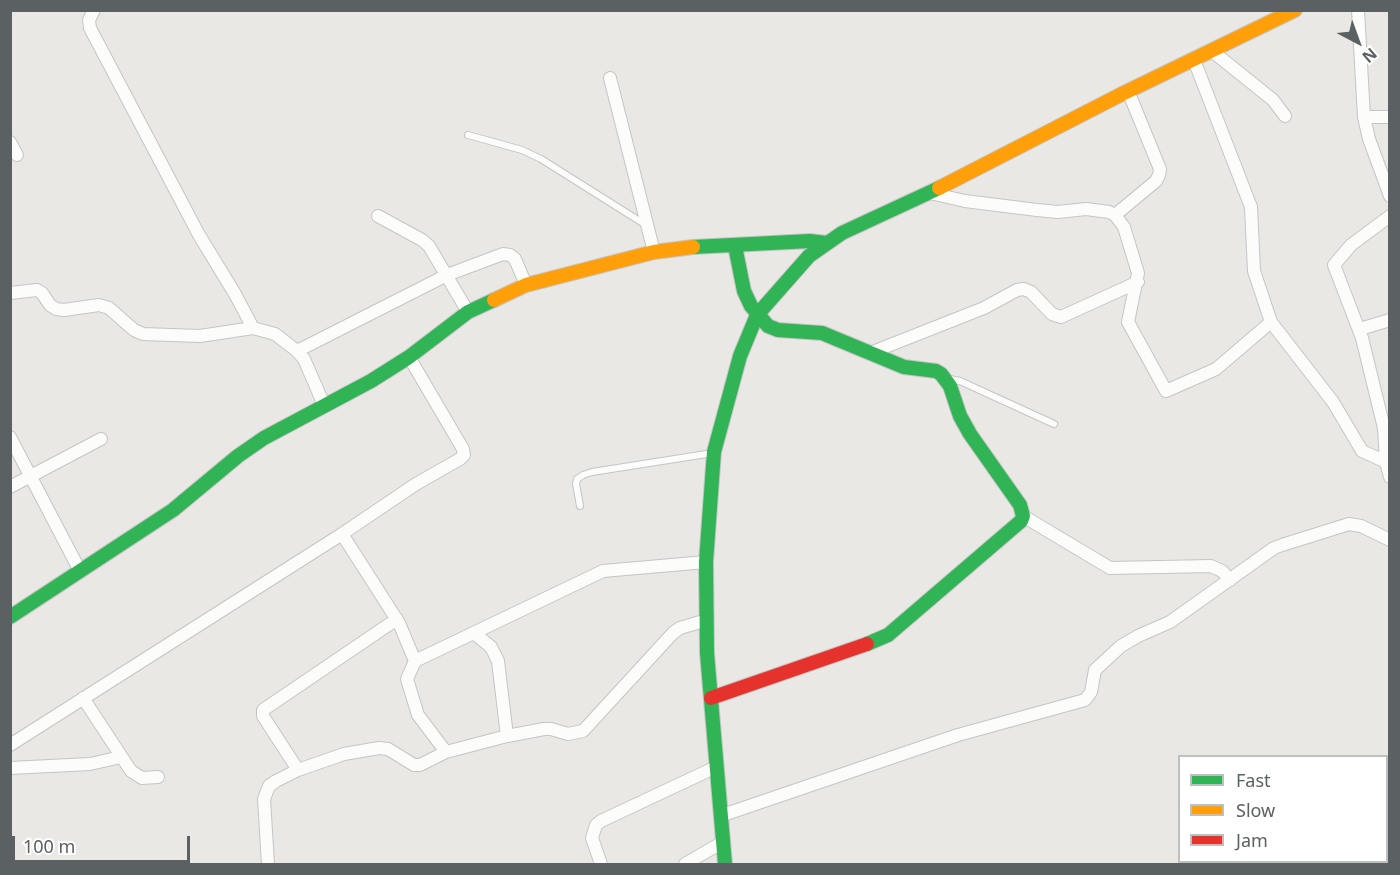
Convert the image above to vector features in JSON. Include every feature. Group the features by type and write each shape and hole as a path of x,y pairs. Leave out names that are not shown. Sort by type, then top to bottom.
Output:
{"street":[{"path":"94,10 89,20 90,28 199,235 253,328"},
{"path":"725,864 711,698 706,562 714,453 718,432 740,356 758,315 809,256 842,233 930,193 1128,91 1295,10"},
{"path":"1358,10 1364,117 1369,140 1389,196"},
{"path":"1212,51 1272,100 1285,116"},
{"path":"1194,60 1251,207 1254,271 1271,322 1333,402 1362,451 1386,462"},
{"path":"610,78 654,252"},
{"path":"1115,214 1156,181 1160,169 1128,91"},
{"path":"1364,117 1389,117"},
{"path":"10,142 17,155"},
{"path":"930,193 965,201 1037,210 1058,212 1086,209 1115,214 1124,226 1138,273 1128,322 1166,392 1222,365 1271,322"},
{"path":"378,216 422,240 436,256 468,312"},
{"path":"1389,216 1351,244 1334,265 1360,329 1384,428 1389,477"},
{"path":"10,617 172,510 238,456 264,438 371,381 409,357 468,312 526,285 654,252 687,247 810,241 826,243"},
{"path":"711,698 888,635 1021,521 1023,516 1020,505 970,434 960,416 946,379 936,371 904,367 822,333 778,330 768,326 758,315 744,291 735,246"},
{"path":"297,351 447,275 503,254 515,259 526,285"},
{"path":"870,353 984,308 1017,290 1024,289 1031,292 1052,314 1061,317 1138,282"},
{"path":"10,293 37,290 56,309 99,305 109,308 134,330 143,334 200,336 253,328 275,334 304,359 324,405"},
{"path":"1360,329 1389,320"},
{"path":"10,745 342,534 416,484 460,459 464,455 463,449 409,357"},
{"path":"10,437 80,571"},
{"path":"10,487 101,439"},
{"path":"1023,516 1110,568 1212,566 1222,571 1230,580"},
{"path":"720,816 958,735 1085,700 1091,692 1095,670 1109,656 1138,636 1170,622 1274,548 1348,524 1361,526 1389,540"},
{"path":"342,534 396,619 415,661"},
{"path":"446,752 418,715 406,679 415,661 603,571 706,562"},
{"path":"298,770 263,716 263,710 396,619"},
{"path":"268,864 264,799 269,786 276,781 298,770 344,754 379,748 395,753 414,765 425,763 446,752 507,736 551,729 568,734 583,731 673,633 680,628 707,620"},
{"path":"474,633 491,647 498,661 507,736"},
{"path":"83,698 136,775 148,778 158,777"},
{"path":"10,768 90,764 121,756"},
{"path":"601,864 592,838 596,825 600,821 716,767"},
{"path":"685,864 723,842"}],"lane":[{"path":"468,135 522,150 648,226"},
{"path":"946,379 960,381 1054,424"},
{"path":"579,506 577,479 592,471 714,453"}],"traffic: fast":[{"path":"725,864 707,653 706,562 714,452 740,356 757,315 809,256 842,233 939,188"},
{"path":"693,247 810,241 826,243"},
{"path":"735,246 744,291 751,306 768,326 778,330 822,333 904,367 936,371 941,374 950,386 960,416 970,434 1020,505 1023,516 1021,521 888,635 867,644"},
{"path":"10,617 173,510 238,456 264,438 371,381 409,357 468,312 494,300"}],"traffic: slow":[{"path":"939,188 1122,94 1295,10"},
{"path":"494,300 526,285 654,252 693,247"}],"traffic: jam":[{"path":"711,698 867,644"}]}
